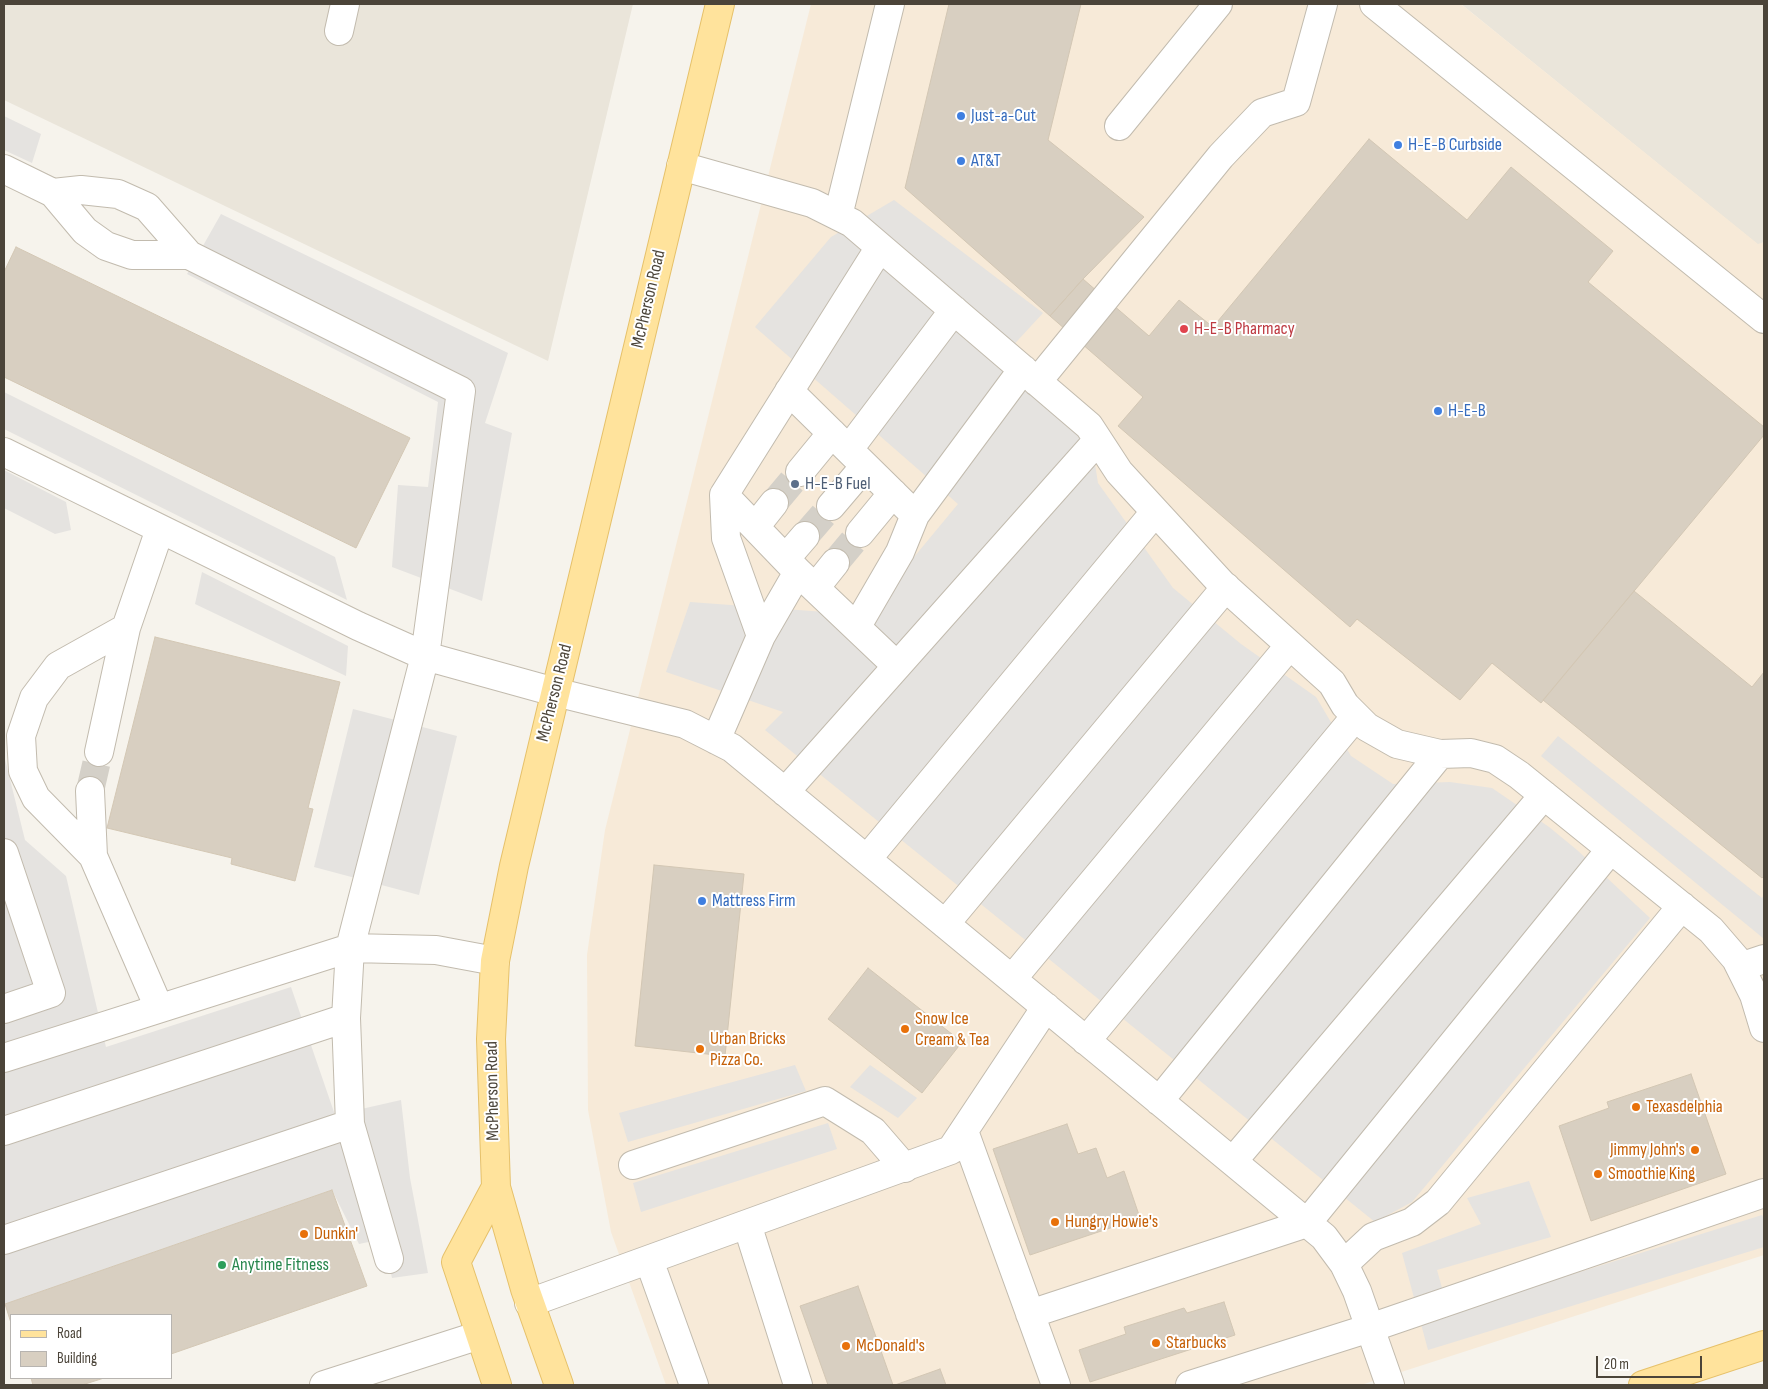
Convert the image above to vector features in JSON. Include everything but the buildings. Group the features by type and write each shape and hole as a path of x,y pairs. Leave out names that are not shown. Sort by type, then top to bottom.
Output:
{"main road":[{"name":"McPherson Road","path":"559,1385 529,1303 496,1187 491,1038 495,961 514,866 720,4"},
{"path":"496,1187 456,1262 497,1385"},
{"path":"1643,1385 1764,1345"}],"street":[{"path":"339,30 345,4"},
{"path":"838,216 890,4"},
{"path":"1119,126 1218,4"},
{"path":"857,626 900,552 915,515 1030,376 1221,156 1262,113 1296,102 1322,4"},
{"path":"1374,4 1764,319"},
{"path":"681,166 812,203 852,223 1089,426 1119,472 1155,512 1226,587 1332,683 1345,705 1368,728 1397,744 1440,754 1471,753 1496,759 1612,849 1752,963 1754,996 1764,1028"},
{"path":"4,169 53,193 85,231 106,246 132,255 190,254"},
{"path":"53,193 81,190 118,194 147,207 190,254 461,391 426,656 350,948 346,1018 350,1124 388,1259"},
{"path":"761,636 726,538 724,494 880,248"},
{"path":"831,506 849,449 954,310"},
{"path":"790,391 915,515"},
{"path":"785,792 1098,440"},
{"path":"800,472 849,449"},
{"path":"4,452 358,626 426,656 555,692 685,724 732,748 1324,1237 1344,1264 1358,1291 1390,1385"},
{"path":"860,533 893,493"},
{"path":"724,494 799,572 897,666"},
{"path":"755,527 774,503"},
{"path":"868,859 1155,512"},
{"path":"99,752 126,628 160,529"},
{"path":"716,740 761,636 799,572 805,536"},
{"path":"799,572 835,563"},
{"path":"945,924 1226,587"},
{"path":"93,856 36,798 23,771 21,736 34,698 58,666 126,628"},
{"path":"1012,979 1290,645"},
{"path":"1086,1041 1356,716"},
{"path":"1159,1101 1440,754"},
{"path":"90,791 93,856 159,1008"},
{"path":"1233,1161 1544,795"},
{"path":"1030,1314 1307,1223 1612,849"},
{"path":"4,853 51,993 4,1009"},
{"path":"1344,1264 1373,1238 1412,1222 1438,1202 1682,906"},
{"path":"4,1058 350,948 436,950 495,961"},
{"path":"529,1303 951,1150 1046,1007"},
{"path":"4,1131 346,1018"},
{"path":"633,1165 825,1101 873,1131 905,1168"},
{"path":"4,1240 350,1124"},
{"path":"964,1130 1056,1385"},
{"path":"1190,1385 1370,1328 1764,1192"},
{"path":"747,1224 798,1385"},
{"path":"649,1260 694,1385"},
{"path":"324,1385 480,1335"}],"shaded area":[{"path":"4,4 633,4 548,361 4,100"},
{"path":"811,4 1461,4 1758,244 1764,242 1764,1255 1361,1385 666,1385 611,1232 588,1110 587,955 605,830"},
{"path":"1461,4 1764,4 1764,242 1758,245"},
{"path":"4,116 41,134 32,163 4,150"},
{"path":"894,200 1043,313 995,365 1089,426 1098,483 1173,588 1241,644 1316,697 1351,756 1393,784 1450,782 1492,788 1549,827 1577,850 1650,918 1412,1202 1375,1222 765,730 783,712 666,672 690,602 866,615 958,504 755,327 831,237"},
{"path":"221,214 508,353 485,423 512,433 482,601 392,567 398,485 428,487 438,402 187,274"},
{"path":"4,392 335,557 347,600 4,429"},
{"path":"4,470 66,502 71,530 55,534 4,508"},
{"path":"202,572 348,646 346,676 195,604"},
{"path":"353,709 457,736 419,895 314,867"},
{"path":"1558,736 1762,898 1764,895 1763,938 1541,756"},
{"path":"4,755 25,840 66,876 106,1047 291,987 335,1115 401,1100 410,1178 428,1273 392,1278 383,1239 359,1244 332,1190 5,1304"},
{"path":"795,1065 806,1091 628,1142 619,1113"},
{"path":"870,1065 917,1098 898,1118 850,1087"},
{"path":"828,1123 837,1149 641,1212 633,1183"},
{"path":"1529,1181 1551,1237 1437,1270 1449,1313 1762,1215 1764,1219 1764,1247 1428,1350 1402,1253 1481,1224 1467,1198"}],"tunnel":[{"path":"774,503 800,472"},
{"path":"805,536 831,506"},
{"path":"835,563 860,533"},
{"path":"90,791 99,752"}],"place":[{"name":"Just-a-Cut","path":"961,116"},
{"name":"H-E-B Curbside","path":"1398,145"},
{"name":"AT&T","path":"961,161"},
{"name":"H-E-B Pharmacy","path":"1184,329"},
{"name":"H-E-B","path":"1438,411"},
{"name":"H-E-B Fuel","path":"795,484"},
{"name":"Mattress Firm","path":"702,901"},
{"name":"Snow Ice Cream & Tea","path":"905,1029"},
{"name":"Urban Bricks Pizza Co.","path":"700,1049"},
{"name":"Texasdelphia","path":"1636,1107"},
{"name":"Jimmy John's","path":"1695,1150"},
{"name":"Smoothie King","path":"1598,1174"},
{"name":"Hungry Howie's","path":"1055,1222"},
{"name":"Dunkin'","path":"304,1234"},
{"name":"Anytime Fitness","path":"222,1265"},
{"name":"Starbucks","path":"1156,1343"},
{"name":"McDonald's","path":"846,1346"}]}
